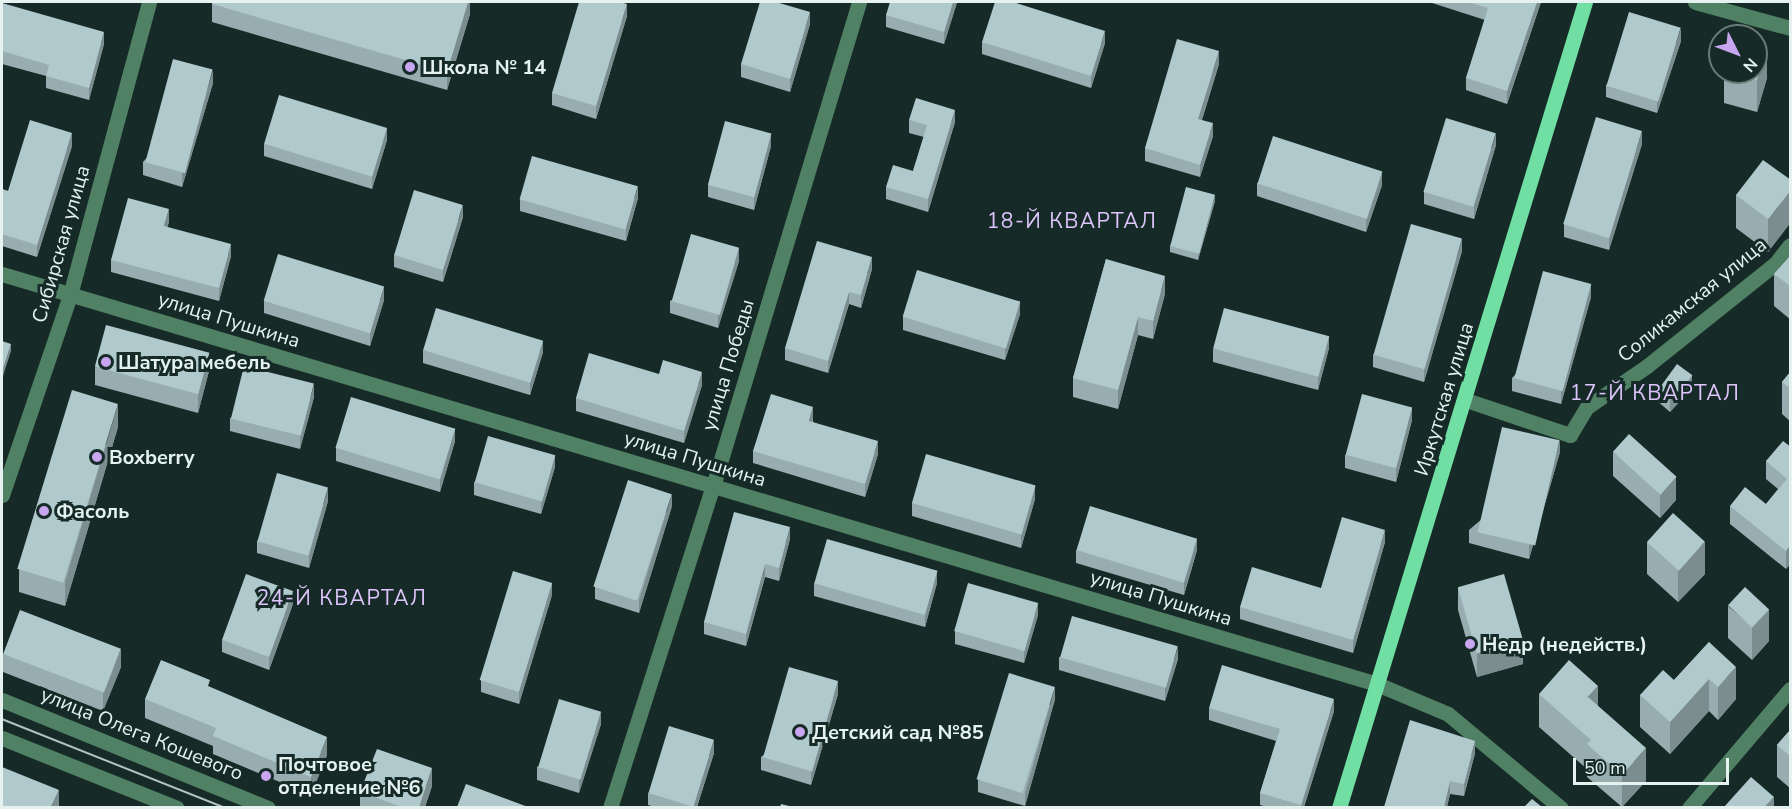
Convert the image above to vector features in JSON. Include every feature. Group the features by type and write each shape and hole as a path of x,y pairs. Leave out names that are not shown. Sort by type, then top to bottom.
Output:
{"main road":[{"name":"Иркутская улица","path":"1340,807 1466,400 1585,2"}],"street":[{"name":"Сибирская улица","path":"2,495 70,295 149,2"},
{"name":"улица Победы","path":"610,807 713,486 859,2"},
{"path":"1695,2 1791,28"},
{"name":"Соликамская улица","path":"1466,400 1570,435 1587,407 1647,366 1775,264 1791,245"},
{"name":"улица Пушкина","path":"2,274 1377,684 1448,714 1561,807"},
{"path":"1689,807 1791,689"},
{"name":"улица Олега Кошевого","path":"2,700 267,807"},
{"path":"2,738 177,807"}],"building":[{"name":"Школа № 14","path":"212,2 468,2 447,72 212,4"},
{"path":"579,2 627,4 596,106 552,93"},
{"path":"760,2 776,2 810,12 790,79 741,64"},
{"path":"890,2 953,2 944,32 886,15"},
{"path":"995,2 1013,2 1105,31 1091,76 982,42"},
{"path":"1468,2 1537,2 1507,91 1466,78 1488,8"},
{"path":"2,3 104,32 89,88 46,76 49,65 2,51"},
{"path":"1629,12 1681,28 1658,101 1606,86"},
{"path":"1177,39 1219,51 1198,119 1213,123 1200,165 1145,148"},
{"path":"173,59 213,70 185,173 145,162"},
{"path":"279,95 387,128 372,177 264,144"},
{"path":"916,98 955,110 928,199 886,187 893,165 913,171 927,125 909,120"},
{"path":"1596,117 1642,131 1609,238 1563,224"},
{"path":"1446,118 1496,133 1473,207 1423,192"},
{"path":"30,120 72,133 37,245 2,234 2,189 8,191"},
{"path":"725,121 771,133 754,197 708,185"},
{"path":"1273,136 1382,172 1367,219 1258,184"},
{"path":"532,156 638,186 625,230 520,199"},
{"path":"1763,160 1791,180 1791,190 1768,219 1736,195"},
{"path":"1186,187 1215,195 1199,254 1170,246"},
{"path":"414,190 463,205 443,270 394,255"},
{"path":"128,198 169,209 164,226 231,244 219,288 111,260"},
{"path":"1411,224 1462,239 1424,369 1374,355"},
{"path":"691,234 739,248 720,315 672,301"},
{"path":"817,241 872,257 861,295 849,292 828,361 785,348"},
{"path":"278,254 384,286 370,333 264,301"},
{"path":"1791,255 1791,287 1774,274"},
{"path":"1106,259 1165,276 1153,321 1138,317 1118,390 1073,378"},
{"path":"917,270 1020,302 1006,348 903,317"},
{"path":"1543,271 1591,284 1563,391 1514,378"},
{"path":"436,308 543,341 530,383 423,350"},
{"path":"1224,308 1329,336 1318,377 1213,349"},
{"path":"106,325 209,353 198,394 95,367"},
{"path":"2,341 11,344 2,372"},
{"path":"589,353 659,374 663,360 702,372 684,431 576,398"},
{"path":"1677,364 1692,375 1674,400 1659,389"},
{"path":"244,366 314,383 301,436 231,418"},
{"path":"1791,371 1791,389 1782,382"},
{"path":"72,390 118,404 63,583 17,569"},
{"path":"771,394 813,407 809,421 878,441 865,484 753,451"},
{"path":"1362,394 1412,407 1396,468 1346,455"},
{"path":"351,397 455,429 440,480 336,448"},
{"path":"1502,427 1559,440 1535,546 1478,532"},
{"path":"1629,434 1677,477 1661,495 1613,452"},
{"path":"488,436 555,455 542,501 475,482"},
{"path":"1783,441 1791,447 1791,545 1786,551 1730,506 1745,487 1766,504 1787,479 1766,461"},
{"path":"926,454 1036,485 1022,534 912,503"},
{"path":"277,473 328,488 308,556 257,541"},
{"path":"628,480 672,494 637,601 593,587"},
{"path":"1090,506 1197,539 1184,583 1077,550"},
{"path":"734,512 790,527 779,568 765,564 746,634 704,622"},
{"path":"1673,513 1705,542 1679,571 1647,542"},
{"path":"1342,517 1385,530 1353,640 1240,607 1252,567 1321,588"},
{"path":"827,539 938,571 925,615 814,583"},
{"path":"513,571 552,583 519,692 480,680"},
{"path":"246,574 293,591 269,657 222,640"},
{"path":"1504,574 1523,640 1477,654 1458,587"},
{"path":"968,583 1038,603 1024,651 954,631"},
{"path":"1745,587 1769,610 1752,628 1728,605"},
{"path":"20,610 121,649 104,693 3,654"},
{"path":"1072,616 1178,646 1166,688 1060,657"},
{"path":"1709,642 1736,667 1718,687 1709,679 1670,722 1640,695 1663,670 1674,680"},
{"path":"161,660 210,680 208,686 327,737 311,777 213,736 216,728 145,699"},
{"path":"1569,660 1598,686 1588,697 1646,748 1622,775 1587,744 1591,740 1539,694"},
{"path":"1222,665 1334,699 1301,805 1260,793 1280,729 1209,708"},
{"name":"Детский сад №85","path":"789,667 838,681 812,771 763,757"},
{"path":"1009,673 1055,687 1022,793 977,779"},
{"path":"559,699 601,712 580,780 538,767"},
{"path":"1410,720 1475,741 1464,784 1450,781 1444,807 1384,807"},
{"path":"669,726 714,740 693,807 649,793"},
{"path":"1791,729 1791,757 1777,745"},
{"path":"377,749 432,768 419,807 402,807 360,792"},
{"path":"2,767 59,790 51,807 2,807"},
{"path":"1751,777 1774,797 1765,807 1724,807"},
{"path":"466,784 528,807 457,807"},
{"path":"1532,799 1542,807 1524,807"}],"tram line":[{"path":"2,719 226,808"}],"place":[{"name":"Школа № 14","path":"410,67"},
{"name":"Шатура мебель","path":"106,362"},
{"name":"Boxberry","path":"97,457"},
{"name":"Фасоль","path":"44,511"},
{"name":"Недр (недейств.)","path":"1470,644"},
{"name":"Детский сад №85","path":"800,732"},
{"name":"Почтовое отделение №6","path":"266,776"}],"district":[{"name":"18-Й КВАРТАЛ","path":"1072,221"},
{"name":"17-Й КВАРТАЛ","path":"1655,393"},
{"name":"24-Й КВАРТАЛ","path":"342,598"}]}
